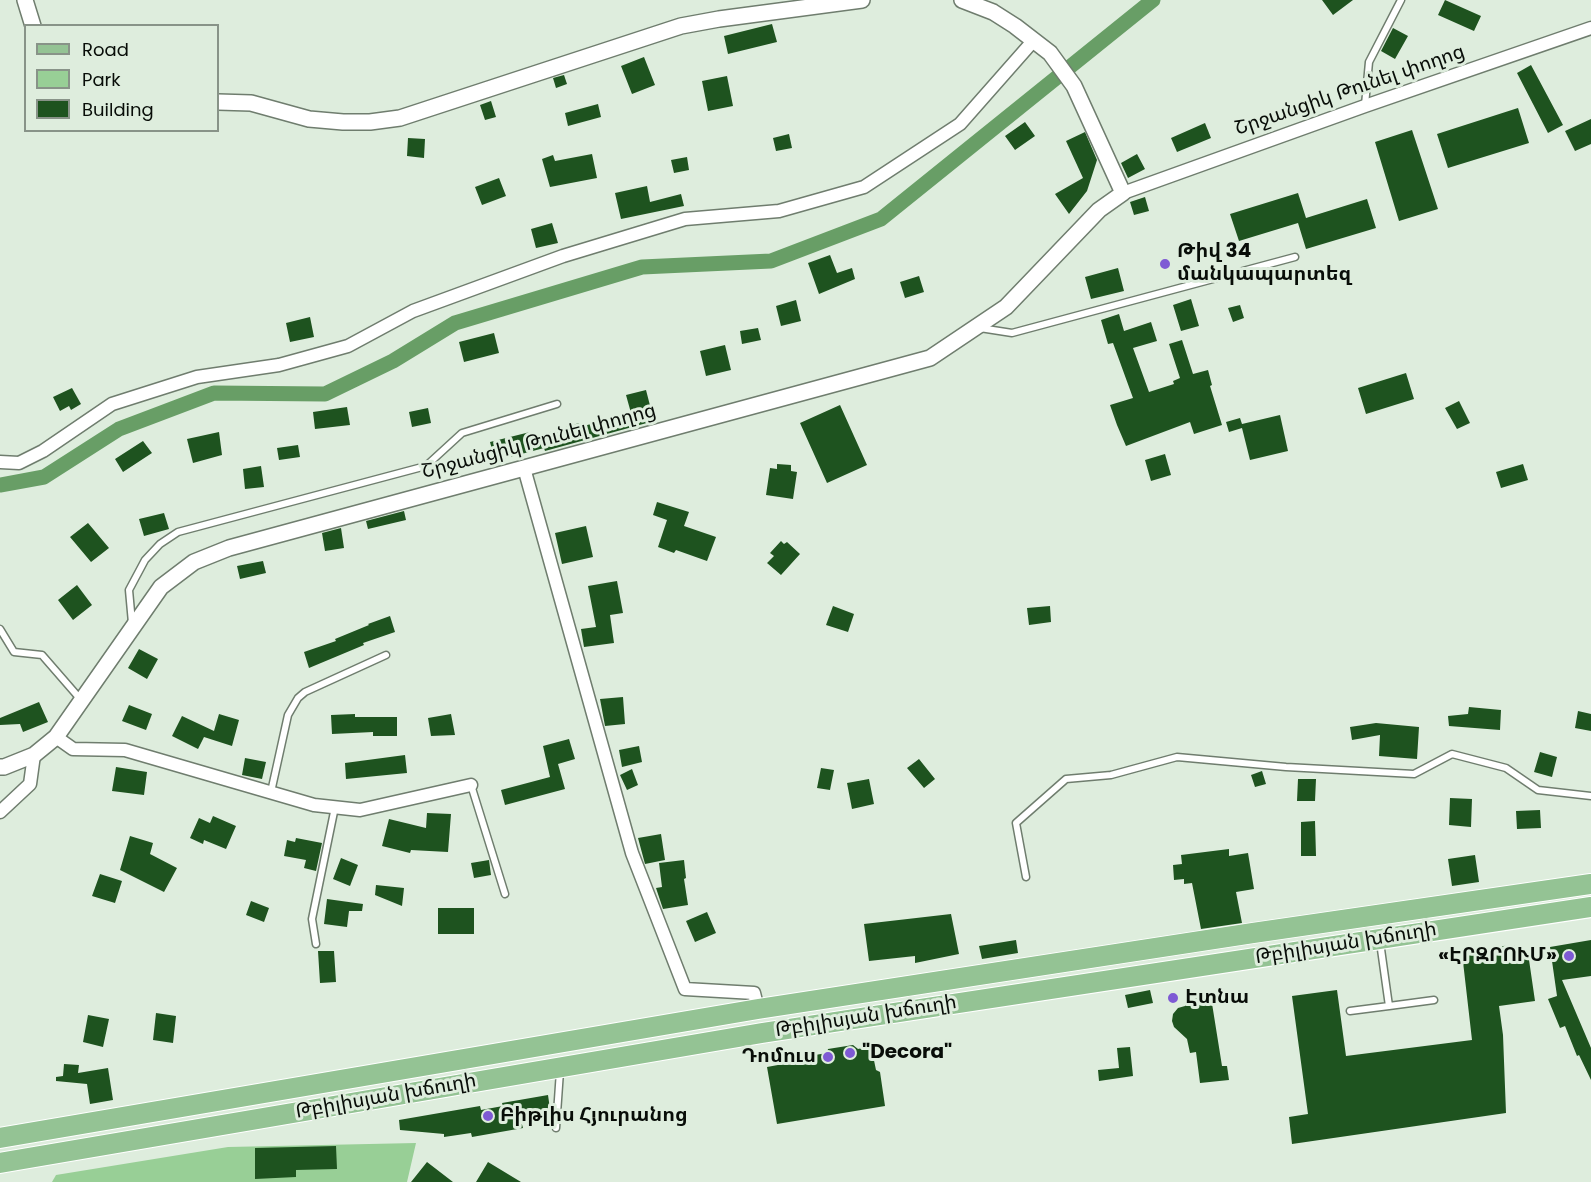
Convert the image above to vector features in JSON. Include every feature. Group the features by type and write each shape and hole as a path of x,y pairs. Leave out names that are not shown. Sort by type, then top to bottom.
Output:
{"main road":[{"name":"Թբիլիսյան խճուղի","path":"0,1138 759,1009 1591,884"},
{"name":"Թբիլիսյան խճուղի","path":"0,1163 762,1033 1591,907"}],"street":[{"path":"25,0 32,24"},
{"path":"219,102 251,103 309,119 343,122 370,122 400,118 681,26 862,0"},
{"path":"966,0 993,12 1050,53 1074,86 1123,193"},
{"name":"Շրջանցիկ Թունել փողոց","path":"0,767 34,755 56,737 161,587 194,562 229,548 930,358 1006,307 1099,210 1123,193 1591,28"},
{"path":"0,462 19,463 43,451 112,404 197,377 279,365 348,346 413,311 563,256 685,219 779,211 864,187 960,124 1034,40"},
{"path":"524,468 632,854 684,989 754,993 759,1009"},
{"path":"56,737 73,749 125,750 314,805 360,810 471,785"},
{"path":"0,812 30,784 34,755"}],"lane":[{"path":"1365,106 1370,62 1401,0"},
{"path":"976,327 1012,333 1295,258"},
{"path":"132,629 129,590 145,560 160,544 178,532 426,466 462,433 557,404"},
{"path":"0,628 14,652 42,655 82,701"},
{"path":"271,792 288,715 298,698 305,692 386,655"},
{"path":"1026,877 1016,823 1066,779 1111,775 1177,757 1287,767 1414,774 1452,754 1506,768 1538,790 1591,796"},
{"path":"471,785 505,894"},
{"path":"316,944 312,919 335,807"},
{"path":"1379,939 1389,1006"},
{"path":"1350,1011 1434,1000"},
{"path":"556,1128 560,1067"}],"green space":[{"path":"416,1143 407,1182 52,1182 56,1175 228,1147"}],"building":[{"path":"1322,0 1353,0 1333,15"},
{"path":"1445,0 1481,16 1474,31 1438,15"},
{"path":"772,24 777,42 728,54 724,36"},
{"path":"1393,28 1408,36 1395,59 1381,51"},
{"path":"644,57 655,85 632,94 621,66"},
{"path":"1531,65 1563,125 1548,133 1517,73"},
{"path":"564,75 567,84 556,88 553,78"},
{"path":"727,76 733,106 708,111 702,81"},
{"path":"491,101 496,117 485,120 480,105"},
{"path":"598,104 601,117 568,126 565,113"},
{"path":"1518,108 1529,143 1448,168 1437,134"},
{"path":"1591,119 1591,144 1575,151 1565,131"},
{"path":"1025,122 1035,136 1015,150 1005,136"},
{"path":"1205,123 1211,138 1177,152 1171,138"},
{"path":"1412,130 1438,209 1399,221 1375,142"},
{"path":"1085,132 1097,160 1087,191 1069,214 1055,194 1083,178 1066,141"},
{"path":"789,134 792,148 776,151 773,138"},
{"path":"408,138 425,139 424,158 407,156"},
{"path":"592,154 597,178 550,187 542,159 553,155 555,161"},
{"path":"1137,154 1145,169 1128,178 1121,163"},
{"path":"687,157 689,170 674,173 671,160"},
{"path":"499,178 506,196 482,205 475,187"},
{"path":"647,186 650,202 681,194 684,206 621,219 615,193"},
{"path":"1298,193 1306,218 1367,199 1376,228 1306,249 1298,223 1239,241 1230,214"},
{"path":"1145,197 1149,211 1134,215 1130,202"},
{"path":"552,223 558,243 536,248 531,229"},
{"path":"830,255 837,273 852,268 855,279 819,294 808,263"},
{"path":"1118,268 1124,291 1091,299 1085,277"},
{"path":"919,276 924,292 905,298 900,282"},
{"path":"1191,299 1199,326 1181,331 1173,305"},
{"path":"796,300 801,321 781,326 776,306"},
{"path":"1240,305 1244,318 1233,322 1228,308"},
{"path":"1119,314 1124,331 1151,322 1157,341 1133,348 1149,392 1174,384 1173,381 1180,378 1169,344 1182,340 1193,374 1208,370 1212,385 1210,386 1222,425 1194,434 1190,422 1126,446 1110,405 1133,398 1113,343 1108,344 1101,320"},
{"path":"310,317 314,337 290,342 286,323"},
{"path":"758,328 761,340 742,344 740,331"},
{"path":"494,333 499,353 464,362 459,342"},
{"path":"725,345 731,370 706,376 700,351"},
{"path":"1406,373 1414,399 1366,414 1358,388"},
{"path":"72,388 81,404 71,410 69,406 60,411 53,397"},
{"path":"646,390 654,421 545,451 544,448 495,461 490,442 530,432 531,438 579,423 580,427 631,413 626,395"},
{"path":"1459,401 1470,423 1457,429 1445,408"},
{"path":"840,405 867,465 827,483 800,423"},
{"path":"347,407 350,425 315,429 313,412"},
{"path":"428,408 431,423 412,427 409,412"},
{"path":"1280,415 1288,451 1250,460 1242,428 1229,432 1226,422 1240,418 1242,424"},
{"path":"219,432 222,455 193,463 187,439"},
{"path":"143,441 152,453 123,472 115,459"},
{"path":"298,445 300,457 279,460 277,448"},
{"path":"1165,454 1171,475 1151,481 1145,460"},
{"path":"777,464 791,465 791,471 797,472 793,499 766,495 770,468 777,469"},
{"path":"1523,464 1528,480 1501,488 1496,472"},
{"path":"261,466 264,487 245,489 243,469"},
{"path":"657,502 689,512 684,526 716,537 707,561 676,550 674,553 658,547 667,520 653,515"},
{"path":"404,511 406,520 368,529 366,521"},
{"path":"164,513 169,529 144,536 139,519"},
{"path":"88,523 109,548 91,562 70,537"},
{"path":"586,526 593,557 562,564 555,533"},
{"path":"341,528 344,548 325,551 322,533"},
{"path":"781,541 784,544 787,542 800,554 781,575 767,563 774,556 770,553"},
{"path":"263,561 266,573 240,579 237,566"},
{"path":"617,581 623,613 610,615 614,643 584,647 581,629 596,627 588,586"},
{"path":"77,585 92,605 73,620 58,600"},
{"path":"833,606 854,614 848,632 826,625"},
{"path":"1050,606 1051,622 1029,625 1027,608"},
{"path":"390,616 395,632 363,643 364,645 309,668 304,652 336,641 335,639"},
{"path":"139,649 158,659 147,679 128,668"},
{"path":"623,697 625,724 605,726 600,699"},
{"path":"39,702 48,722 23,732 20,724 0,725 0,718"},
{"path":"129,705 152,714 146,730 122,721"},
{"path":"1469,707 1501,710 1500,730 1449,726 1448,716 1468,714"},
{"path":"1578,711 1591,714 1591,731 1575,728"},
{"path":"219,714 239,720 232,746 204,737 198,749 172,736 182,716 214,731"},
{"path":"355,714 355,717 397,717 397,736 373,736 373,732 332,734 331,715"},
{"path":"451,714 455,735 431,736 428,718"},
{"path":"1376,723 1419,727 1417,759 1379,756 1380,735 1352,740 1350,727"},
{"path":"569,739 575,759 558,764 565,789 505,805 501,790 550,777 543,746"},
{"path":"639,746 642,762 622,767 619,750"},
{"path":"1540,752 1557,757 1552,777 1534,772"},
{"path":"405,755 407,773 346,779 345,763"},
{"path":"245,758 266,762 262,779 242,775"},
{"path":"919,759 935,779 924,788 907,768"},
{"path":"116,767 147,772 144,795 112,791"},
{"path":"821,768 834,770 830,790 817,788"},
{"path":"632,769 638,785 627,790 620,775"},
{"path":"1262,771 1266,784 1255,787 1251,775"},
{"path":"869,779 874,804 852,809 847,783"},
{"path":"1298,779 1316,779 1315,801 1297,801"},
{"path":"1450,798 1472,799 1471,827 1449,825"},
{"path":"1540,810 1541,828 1517,829 1516,811"},
{"path":"427,813 451,814 448,852 411,850 410,853 382,846 389,819 426,828"},
{"path":"213,816 236,826 226,849 204,840 203,844 190,838 199,818 210,823"},
{"path":"1315,821 1316,856 1301,856 1301,822"},
{"path":"661,834 665,860 645,864 638,838"},
{"path":"130,836 153,843 150,854 177,868 164,892 120,870"},
{"path":"296,838 322,843 316,871 304,868 306,860 284,856 287,840 295,842"},
{"path":"1229,849 1229,856 1248,853 1254,889 1236,892 1242,923 1201,929 1192,883 1184,884 1184,879 1174,880 1173,865 1182,864 1181,855"},
{"path":"1475,855 1479,882 1452,886 1448,859"},
{"path":"341,858 358,865 350,886 333,879"},
{"path":"489,860 491,875 474,878 471,863"},
{"path":"684,860 688,905 663,909 656,888 662,887 659,863"},
{"path":"100,874 122,881 115,903 92,896"},
{"path":"376,885 404,888 402,906 375,895"},
{"path":"327,899 363,904 362,911 349,911 347,927 324,924"},
{"path":"251,901 269,908 264,922 246,915"},
{"path":"438,908 474,908 474,934 438,934"},
{"path":"707,912 716,933 695,942 686,921"},
{"path":"951,914 959,954 915,963 915,956 869,961 864,924"},
{"path":"1016,940 1018,953 982,959 979,946"},
{"path":"1591,940 1591,976 1562,980 1591,1048 1591,1080 1579,1055 1577,1056 1565,1026 1560,1028 1548,999 1557,996 1550,947"},
{"path":"1512,945 1528,953 1535,1001 1499,1006 1503,1035 1506,1113 1292,1144 1289,1117 1308,1114 1292,996 1337,990 1346,1056 1472,1040 1462,953"},
{"path":"318,951 334,951 336,982 320,983"},
{"path":"1150,990 1153,1003 1128,1008 1125,995"},
{"path":"1210,991 1222,1066 1227,1066 1229,1080 1200,1083 1196,1052 1190,1053 1187,1039 1174,1027 1172,1021 1173,1014 1178,1008 1185,1006 1186,995"},
{"path":"156,1013 176,1016 173,1043 153,1040"},
{"path":"88,1015 109,1019 103,1047 83,1042"},
{"path":"853,1045 858,1049 871,1046 876,1070 880,1072 885,1106 777,1124 767,1067 816,1058 815,1055 827,1053 828,1049"},
{"path":"1130,1047 1133,1076 1099,1081 1098,1070 1119,1068 1117,1048"},
{"path":"64,1064 79,1065 78,1073 108,1068 113,1100 90,1104 87,1084 56,1081 56,1077 63,1076"},
{"path":"548,1095 551,1116 521,1121 523,1128 472,1137 471,1133 444,1137 444,1134 400,1130 399,1120 480,1106 481,1110 503,1106 502,1103"},
{"path":"336,1146 337,1169 296,1170 296,1177 255,1179 255,1148"},
{"path":"427,1162 453,1182 411,1182"},
{"path":"488,1162 521,1182 476,1182"}],"waterway":[{"path":"0,485 44,477 119,429 214,393 325,394 393,361 455,323 642,267 771,261 881,219 1153,0"}],"place":[{"name":"Թիվ 34 մանկապարտեզ","path":"1165,264"},
{"name":"«ԷՐԶՐՈՒՄ»","path":"1569,956"},
{"name":"Էտնա","path":"1173,998"},
{"name":"\"Decora\"","path":"850,1053"},
{"name":"Դոմուս","path":"828,1057"},
{"name":"Բիթլիս Հյուրանոց","path":"488,1116"}]}
